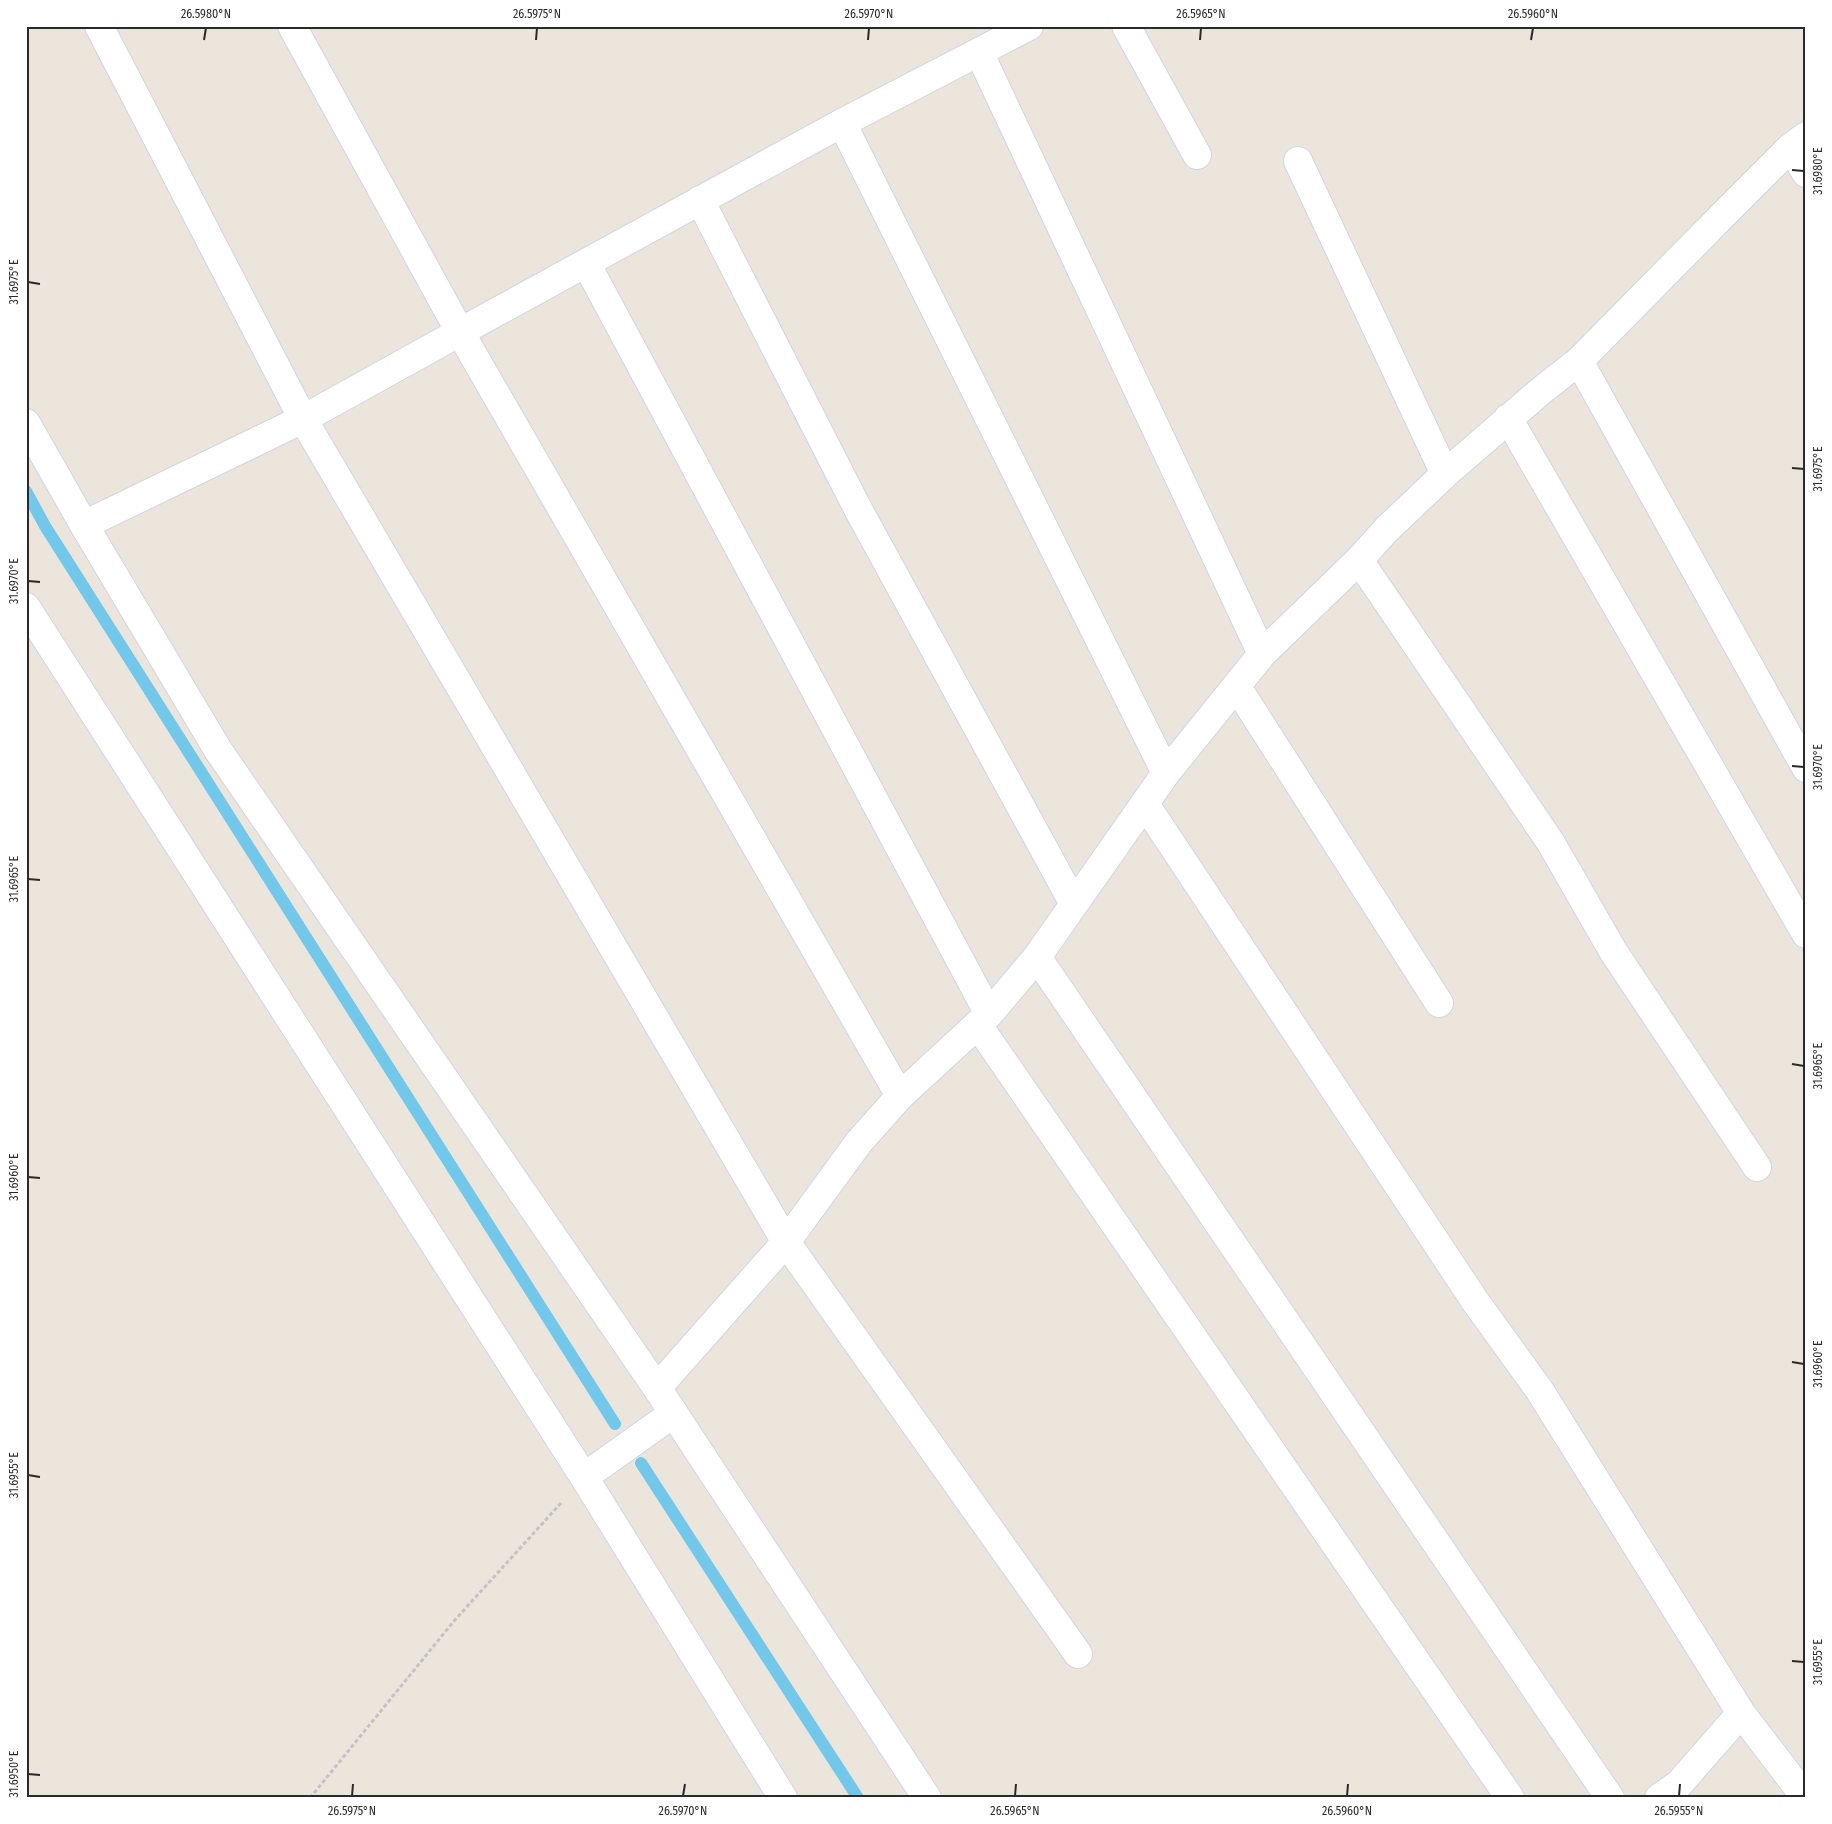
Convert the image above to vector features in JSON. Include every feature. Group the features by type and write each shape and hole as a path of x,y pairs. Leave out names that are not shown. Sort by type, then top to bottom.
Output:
{"street":[{"path":"100,26 303,419 786,1242 1078,1654"},
{"path":"292,26 460,332 900,1096"},
{"path":"84,525 303,419 842,123 1029,26"},
{"path":"1126,26 1197,155"},
{"path":"979,52 1262,654"},
{"path":"842,123 1166,773"},
{"path":"1799,142 1806,173"},
{"path":"657,1388 786,1242 859,1142 900,1096 984,1020 1037,957 1166,773 1262,654 1445,474 1508,418 1579,361 1799,142"},
{"path":"1298,161 1445,474"},
{"path":"700,200 858,509 1074,904"},
{"path":"586,263 984,1020 1510,1798"},
{"path":"1579,361 1806,768"},
{"path":"1508,418 1806,934"},
{"path":"26,423 84,525 218,750 674,1413 927,1798"},
{"path":"1359,560 1550,843 1613,951 1757,1167"},
{"path":"26,607 584,1476 782,1798"},
{"path":"1237,687 1439,1003"},
{"path":"1145,804 1475,1301 1540,1392 1741,1713 1806,1798"},
{"path":"1037,957 1610,1798"},
{"path":"584,1476 674,1413"},
{"path":"1659,1798 1679,1784 1741,1713"}],"path":[{"path":"310,1798 454,1622 584,1476"}],"waterway":[{"path":"26,491 45,526 615,1424"},
{"path":"641,1463 858,1798"}]}
